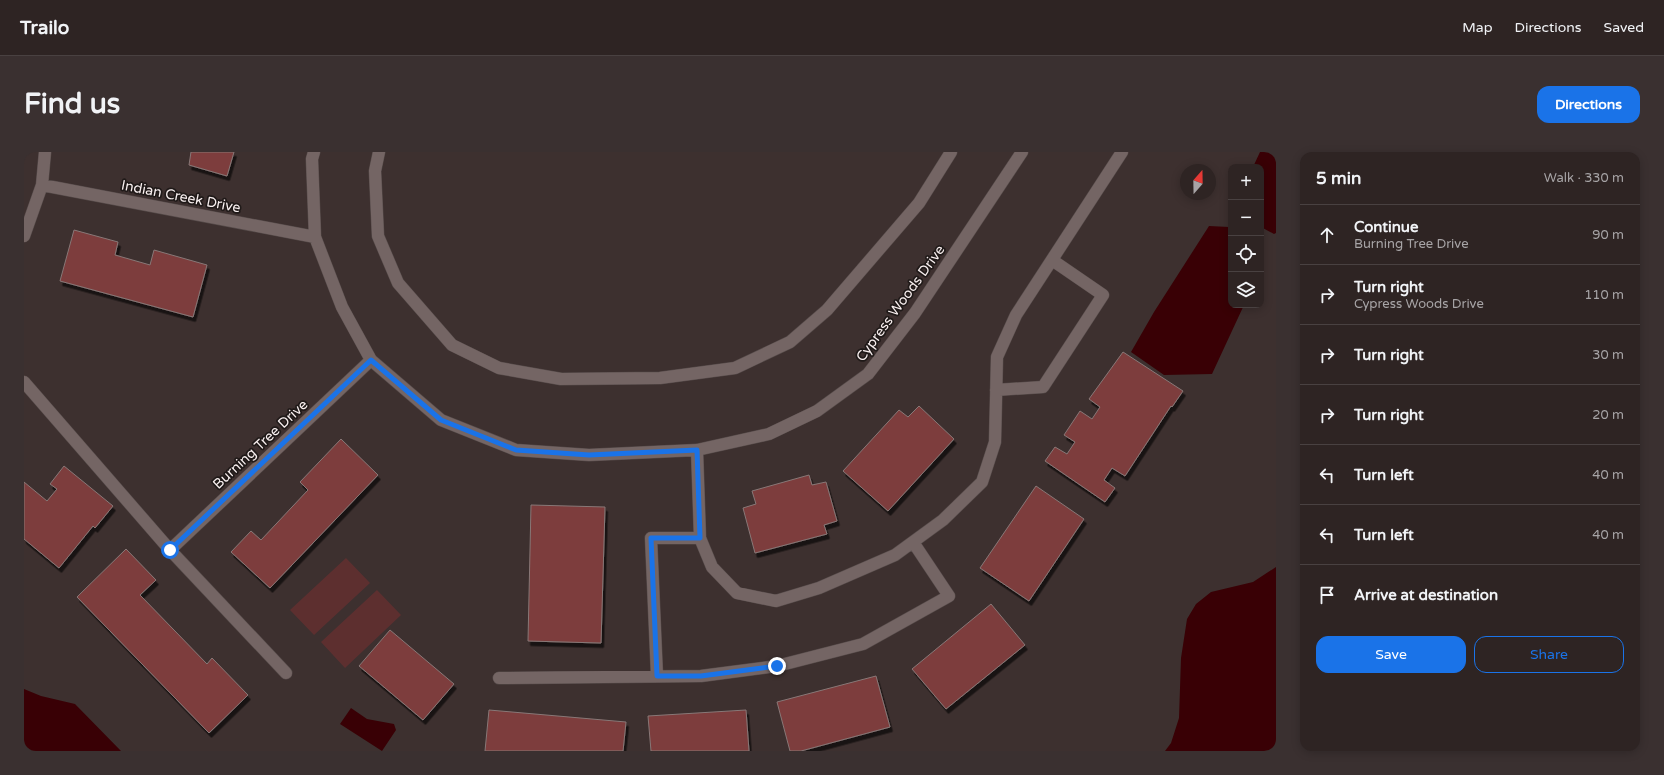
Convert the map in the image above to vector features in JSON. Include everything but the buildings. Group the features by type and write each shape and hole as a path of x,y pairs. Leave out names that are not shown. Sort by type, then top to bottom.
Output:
{"street":[{"path":"24,236 42,185 45,152"},
{"name":"Cypress Woods Drive","path":"314,152 312,159 316,237 342,307 371,360 441,420 516,450 589,455 697,450 770,434 817,411 868,374 915,313 1022,152"},
{"path":"379,152 375,171 378,236 398,283 452,345 499,368 569,379 660,378 735,368 790,342 827,310 919,204 951,152"},
{"path":"697,450 700,538 712,567 737,593 776,601 819,588 895,555 943,520 982,482 995,442 997,357 1016,315 1122,152"},
{"name":"Indian Creek Drive","path":"42,185 316,237"},
{"path":"996,390 1043,387 1103,295 1052,260"},
{"name":"Burning Tree Drive","path":"170,550 371,360"},
{"path":"24,382 170,550 286,673"},
{"path":"657,676 651,538 700,538"},
{"path":"499,678 701,676 777,666 862,644 949,596 913,542"}],"shaded area":[{"path":"1260,152 1276,152 1276,233 1274,234 1264,229 1264,164 1254,164"},
{"path":"1209,226 1228,227 1228,308 1243,308 1212,374 1164,375 1131,352 1154,312"},
{"path":"346,558 370,583 314,635 290,610"},
{"path":"1276,567 1276,751 1165,751 1171,743 1179,718 1181,658 1187,619 1196,604 1211,592 1253,582"},
{"path":"377,590 401,615 345,668 321,642"},
{"path":"24,689 41,696 75,704 121,751 24,751"},
{"path":"351,708 367,719 394,724 396,730 382,751 340,724"}],"route":[{"path":"170,550 371,360 441,420 516,450 589,455 697,450 700,538 651,538 657,676 701,676 777,666"}]}
